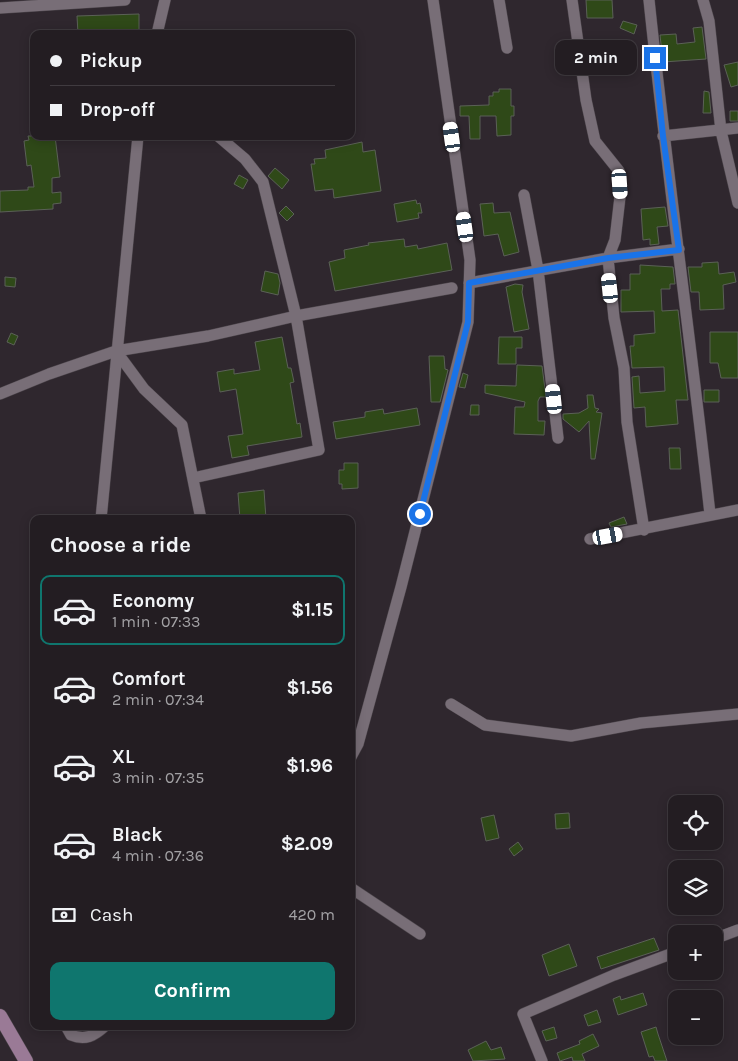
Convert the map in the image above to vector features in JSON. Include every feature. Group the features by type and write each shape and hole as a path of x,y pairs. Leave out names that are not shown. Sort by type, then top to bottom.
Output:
{"main road":[{"path":"0,1016 26,1061"}],"street":[{"path":"0,8 125,0"},
{"path":"158,30 165,0"},
{"path":"355,749 401,587 468,322 470,260 433,0"},
{"path":"499,0 507,48"},
{"path":"572,0 586,100 595,141 619,171 620,197 615,240 608,258 614,318 624,368 627,422 644,530"},
{"path":"649,0 663,136 679,250 710,514"},
{"path":"703,0 707,8 709,21 721,131 738,203"},
{"path":"663,136 738,128"},
{"path":"101,515 138,140"},
{"path":"193,478 319,450 296,316 262,182 245,159 223,140"},
{"path":"524,195 538,270 558,438"},
{"path":"469,283 608,258 679,250"},
{"path":"0,394 49,374 116,351 208,336 296,316 452,288"},
{"path":"116,351 144,389 182,425 200,515"},
{"path":"590,539 644,530 710,514 738,510"},
{"path":"451,704 485,725 571,736 642,722 738,714"},
{"path":"355,891 420,934"},
{"path":"723,935 738,930"},
{"path":"542,1061 523,1014 614,975 668,955"},
{"path":"68,1030 71,1035 78,1038 95,1035 101,1030"}],"building":[{"path":"586,0 612,0 613,18 587,18"},
{"path":"139,14 139,30 78,30 77,16"},
{"path":"623,21 637,25 634,34 620,28"},
{"path":"702,27 706,59 663,62 660,35 676,34 677,44 695,42 693,28"},
{"path":"620,43 620,54 598,55 599,65 589,65 587,44"},
{"path":"738,62 738,85 731,87 724,65"},
{"path":"499,89 511,89 511,106 514,106 514,116 511,116 511,135 497,136 496,116 480,116 480,139 470,139 469,116 460,116 460,106 489,105 489,96 493,96 493,92 499,92"},
{"path":"704,91 709,92 711,113 703,113"},
{"path":"730,111 738,111 738,121 730,121"},
{"path":"28,136 30,136 30,140 55,140 60,177 52,178 52,193 61,192 61,203 53,204 53,209 0,212 0,191 28,190 28,187 34,187 31,165 27,166 24,141 29,140"},
{"path":"362,142 363,152 375,150 381,191 334,198 333,189 315,191 311,164 315,164 314,159 326,158 325,150"},
{"path":"275,168 289,180 282,189 268,176"},
{"path":"239,175 248,180 243,189 234,184"},
{"path":"416,200 417,204 420,203 422,213 418,213 419,218 397,222 394,204"},
{"path":"493,203 494,213 510,212 519,252 504,256 498,234 484,236 480,204"},
{"path":"286,206 294,214 287,221 279,213"},
{"path":"665,207 668,226 657,227 659,244 650,245 650,239 643,240 641,209"},
{"path":"404,239 405,247 417,245 418,249 447,243 452,270 335,291 329,262 345,258 344,250 369,245 368,243"},
{"path":"718,262 719,274 734,272 736,282 723,285 724,309 700,310 699,292 691,292 688,267 702,267 702,263"},
{"path":"640,265 673,267 675,284 670,284 670,289 661,289 662,311 678,310 688,400 676,400 678,424 646,427 645,407 634,408 632,377 639,376 640,393 665,391 664,367 632,368 630,346 634,346 634,335 655,333 654,311 621,312 621,290 630,290 630,274 640,274"},
{"path":"265,271 278,274 280,283 278,295 261,291"},
{"path":"5,277 16,278 15,287 5,286"},
{"path":"515,284 523,285 522,292 529,329 514,332 506,287"},
{"path":"710,332 738,332 738,378 721,378 718,363 710,363"},
{"path":"11,333 18,336 14,345 7,342"},
{"path":"282,337 288,368 291,368 294,382 290,383 297,424 300,423 302,437 247,446 249,455 232,458 228,436 243,434 236,389 220,392 217,372 234,369 234,374 260,370 255,342"},
{"path":"499,337 522,337 522,348 516,348 516,364 498,364"},
{"path":"429,356 444,356 445,369 448,370 440,402 431,402"},
{"path":"517,365 542,366 546,397 540,397 538,401 538,421 545,421 544,435 514,434 515,407 524,407 525,402 485,393 485,385 516,386"},
{"path":"463,373 468,375 465,388 459,387"},
{"path":"704,390 719,390 719,402 704,402"},
{"path":"587,395 593,395 595,408 599,409 596,412 602,413 595,459 591,459 589,421 579,432 563,419 563,414 579,413 588,408"},
{"path":"471,405 479,405 479,415 470,415"},
{"path":"417,408 420,425 336,439 333,422 365,417 365,412 383,409 384,414"},
{"path":"669,448 680,448 681,469 670,469"},
{"path":"344,463 358,463 358,488 342,489 342,484 339,484 339,470 344,470"},
{"path":"264,490 266,515 240,515 238,493"},
{"path":"624,517 627,524 611,527 609,523"},
{"path":"569,813 570,828 556,829 555,814"},
{"path":"494,815 499,838 486,841 481,818"},
{"path":"518,842 523,849 514,856 509,849"},
{"path":"654,938 659,950 601,969 597,957"},
{"path":"569,944 577,966 549,976 542,955"},
{"path":"643,993 647,1005 618,1015 613,999 620,996 621,1000"},
{"path":"597,1010 601,1022 588,1026 584,1015"},
{"path":"554,1027 557,1038 546,1041 542,1031"},
{"path":"656,1027 667,1061 655,1061 653,1056 649,1057 641,1032"},
{"path":"593,1034 599,1046 582,1054 585,1061 573,1061 572,1057 560,1061 557,1053 580,1044 579,1041"},
{"path":"486,1041 491,1050 501,1047 505,1059 473,1061 468,1050"}],"route":[{"path":"420,514 468,322 469,283 608,258 679,250 663,136 655,58"}]}
